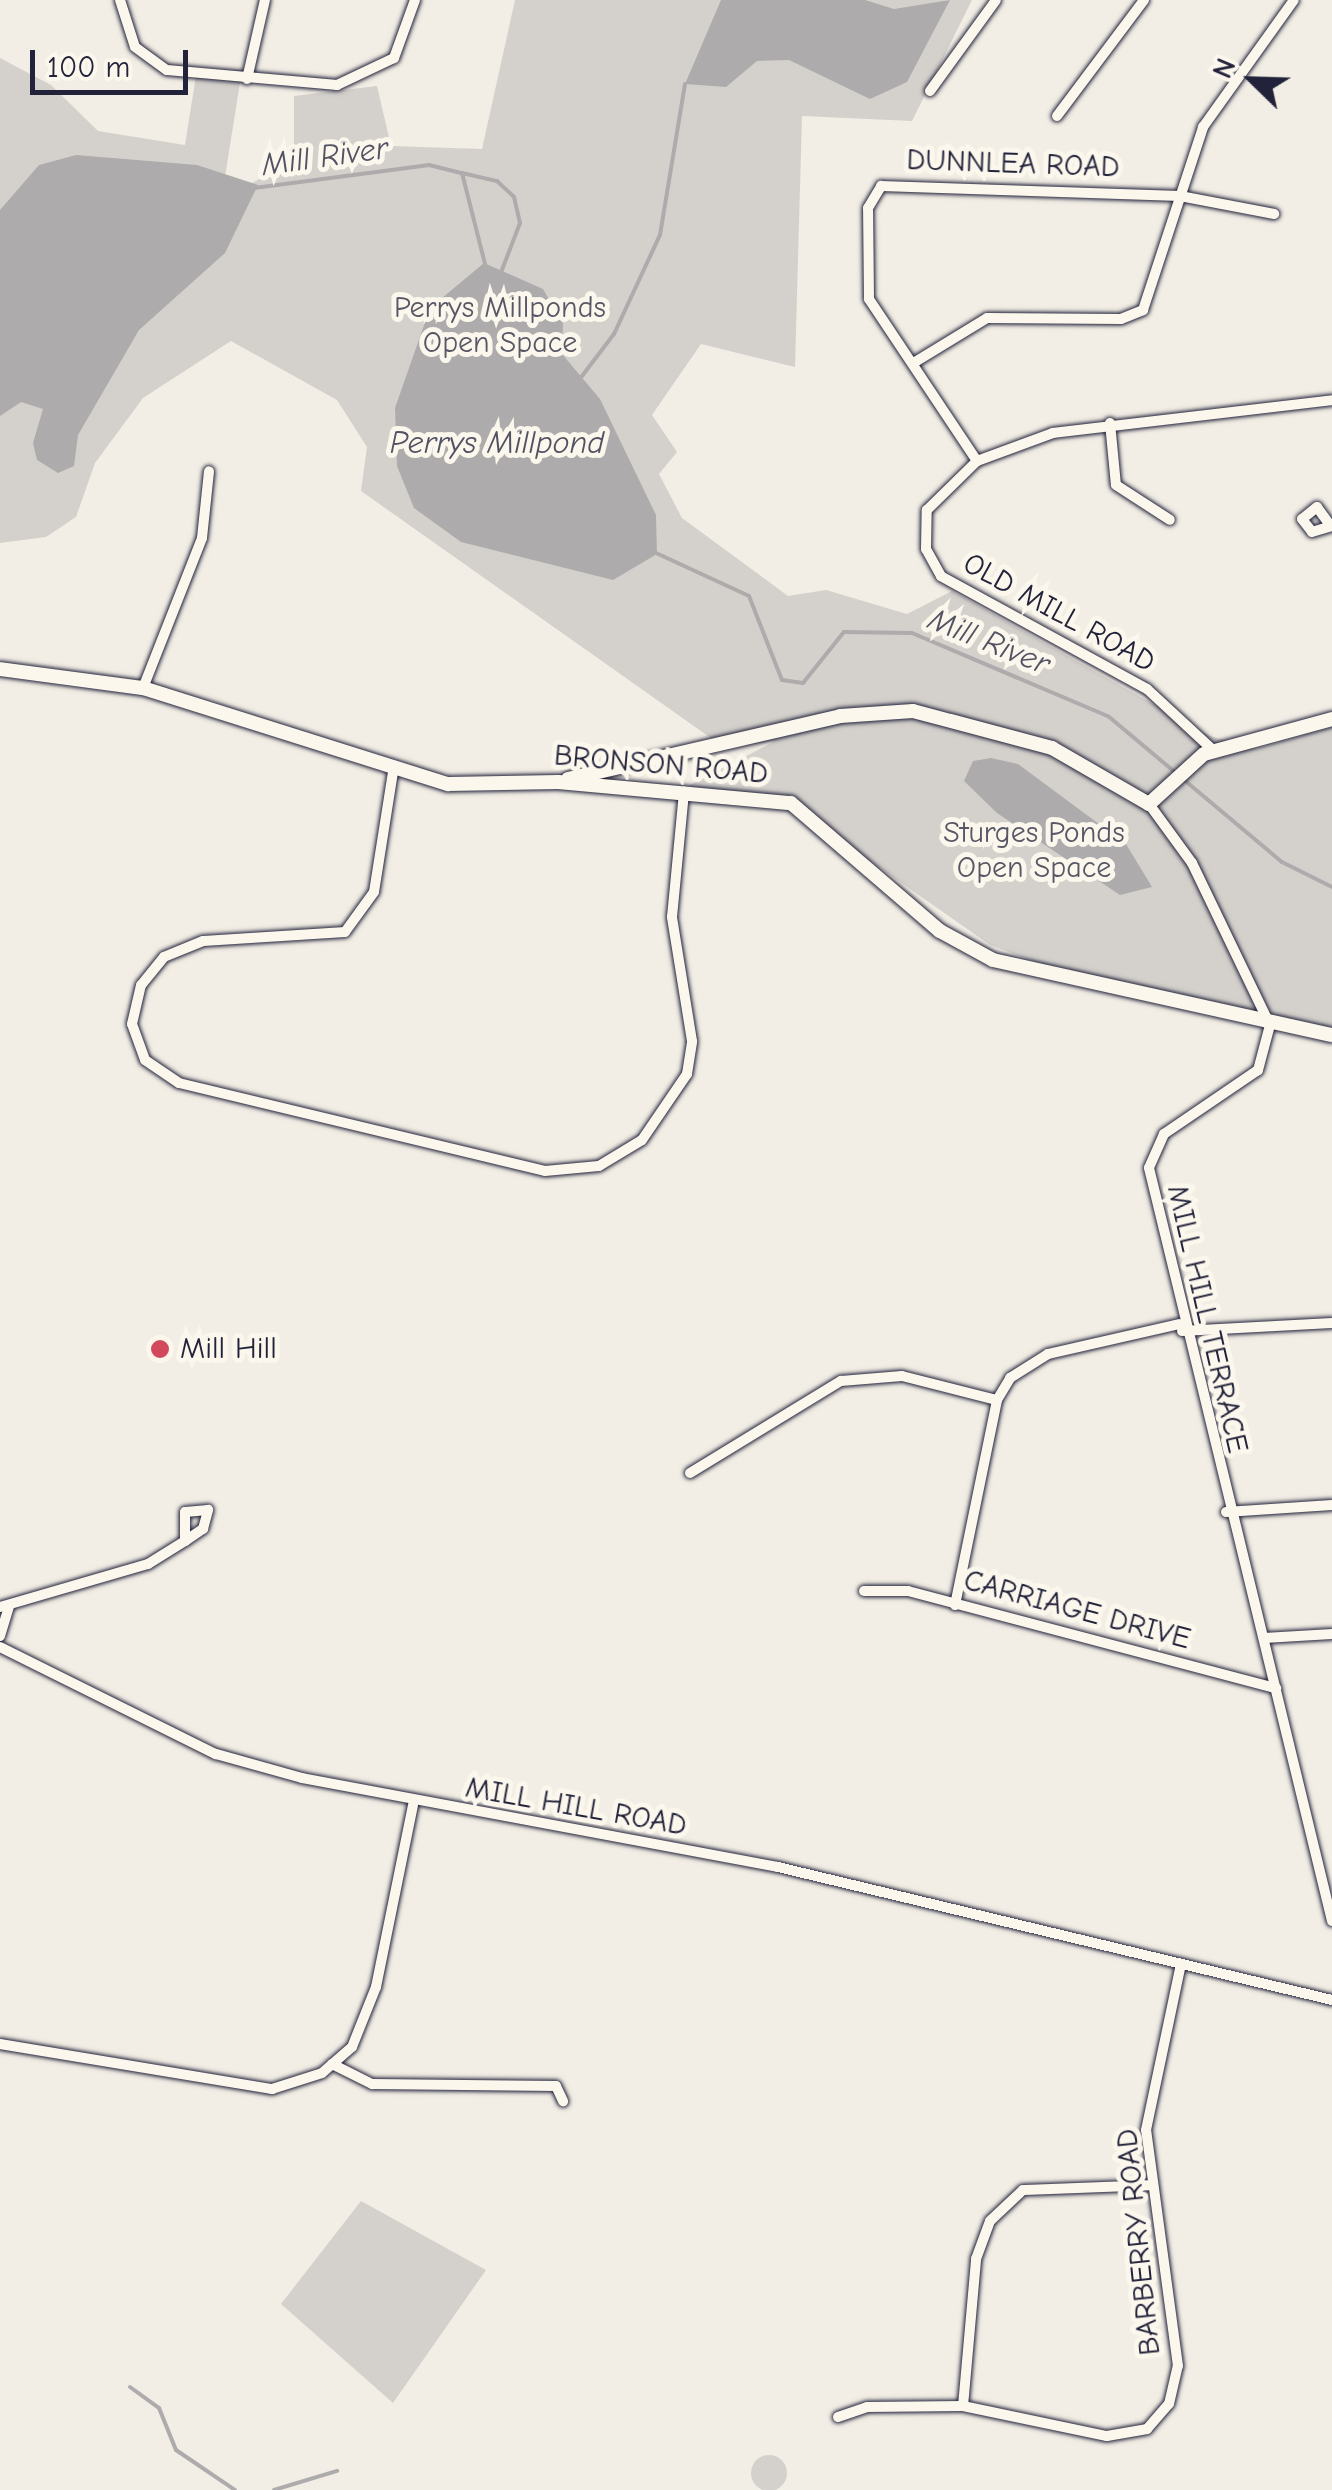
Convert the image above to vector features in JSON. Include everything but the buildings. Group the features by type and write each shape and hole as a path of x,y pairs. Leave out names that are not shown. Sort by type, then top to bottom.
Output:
{"main road":[{"name":"BRONSON ROAD","path":"0,669 143,688 393,772 448,784 558,782 791,803 940,931 993,960 1270,1025 1332,1035"},
{"path":"558,782 840,716 913,711 1052,748 1149,804 1209,753 1332,719"}],"street":[{"path":"120,0 130,38 158,66 248,79 337,85 370,76 400,50 415,0"},
{"path":"248,79 265,0"},
{"path":"930,91 996,0"},
{"path":"1057,116 1144,0"},
{"path":"915,362 987,318 1140,312 1203,127 1294,0"},
{"name":"DUNNLEA ROAD","path":"977,461 867,292 868,208 882,186 1180,196 1274,214"},
{"name":"OLD MILL ROAD","path":"1209,753 1147,689 936,570 927,510 977,461 1110,422 1332,400"},
{"path":"1110,422 1116,485 1170,520"},
{"path":"143,688 202,538 209,472"},
{"path":"393,772 374,892 345,932 203,941 164,957 142,984 132,1024 145,1060 178,1082 546,1172 598,1166 642,1140 688,1074 692,1040 672,917 684,792"},
{"path":"1149,804 1192,863 1270,1025"},
{"name":"MILL HILL TERRACE","path":"1270,1025 1256,1073 1174,1126 1150,1155 1181,1327 1226,1512 1264,1638 1332,1921"},
{"path":"955,1604 997,1400 1037,1358 1181,1327 1332,1323"},
{"path":"690,1473 841,1381 902,1376 997,1400"},
{"path":"1226,1512 1332,1504"},
{"path":"0,1636 4,1606 148,1564 185,1541"},
{"name":"CARRIAGE DRIVE","path":"864,1591 955,1604 1276,1688"},
{"path":"1264,1638 1332,1634"},
{"name":"MILL HILL ROAD","path":"0,1648 216,1754 413,1805 778,1867 1180,1968 1332,2000"},
{"path":"0,2044 272,2089 332,2064 352,2047 376,1987 413,1805"},
{"name":"BARBERRY ROAD","path":"838,2417 867,2407 963,2406 1107,2436 1147,2429 1170,2404 1178,2366 1146,2130 1180,1968"},
{"path":"332,2064 372,2084 556,2086 563,2101"},
{"path":"963,2406 976,2259 990,2221 1023,2190 1151,2185"}],"green space":[{"name":"Perrys Millponds Open Space","path":"515,0 972,0 912,121 802,116 795,367 701,344 652,415 677,452 659,474 682,518 788,596 826,590 907,614 952,591 1210,736 1256,749 1332,727 1332,1029 1072,976 990,945 790,805 688,786 775,741 725,748 361,491 367,447 337,400 231,341 143,398 95,463 76,517 46,537 0,543 0,58 51,85 98,131 185,145 197,69 242,70 224,183 237,191 294,160 294,96 377,86 391,146 482,149"},
{"path":"361,2201 486,2270 393,2403 281,2304"},
{"path":"769,2455 782,2460 787,2473 782,2486 769,2491 756,2486 751,2473 756,2460"}],"water":[{"path":"721,0 865,0 894,9 950,0 907,82 870,99 789,60 757,61 726,87 685,84"},
{"path":"76,155 197,165 258,185 225,253 139,330 78,435 74,466 58,473 37,460 33,443 43,409 21,402 0,416 0,210 39,165"},
{"name":"Perrys Millpond","path":"484,263 543,289 563,324 562,354 600,399 656,515 657,554 613,580 461,542 414,508 397,466 395,408 430,308"},
{"path":"991,758 1018,764 1126,844 1152,887 1120,895 997,813 964,781 973,761"}],"waterway":[{"path":"576,384 614,334 660,235 685,84"},
{"name":"Mill River","path":"254,188 429,165 462,173 485,264"},
{"path":"462,173 497,181 514,197 520,223 500,275"},
{"name":"Mill River","path":"656,553 749,596 782,680 803,683 844,632 912,633 1108,716 1176,773"},
{"name":"Mill River","path":"1183,779 1282,862 1332,887"},
{"path":"130,2387 159,2408 176,2450 235,2490"},
{"path":"274,2490 337,2471"}],"place":[{"name":"Mill Hill","path":"160,1349"}],"park label":[{"name":"Sturges Ponds Open Space","path":"1034,850"}]}
